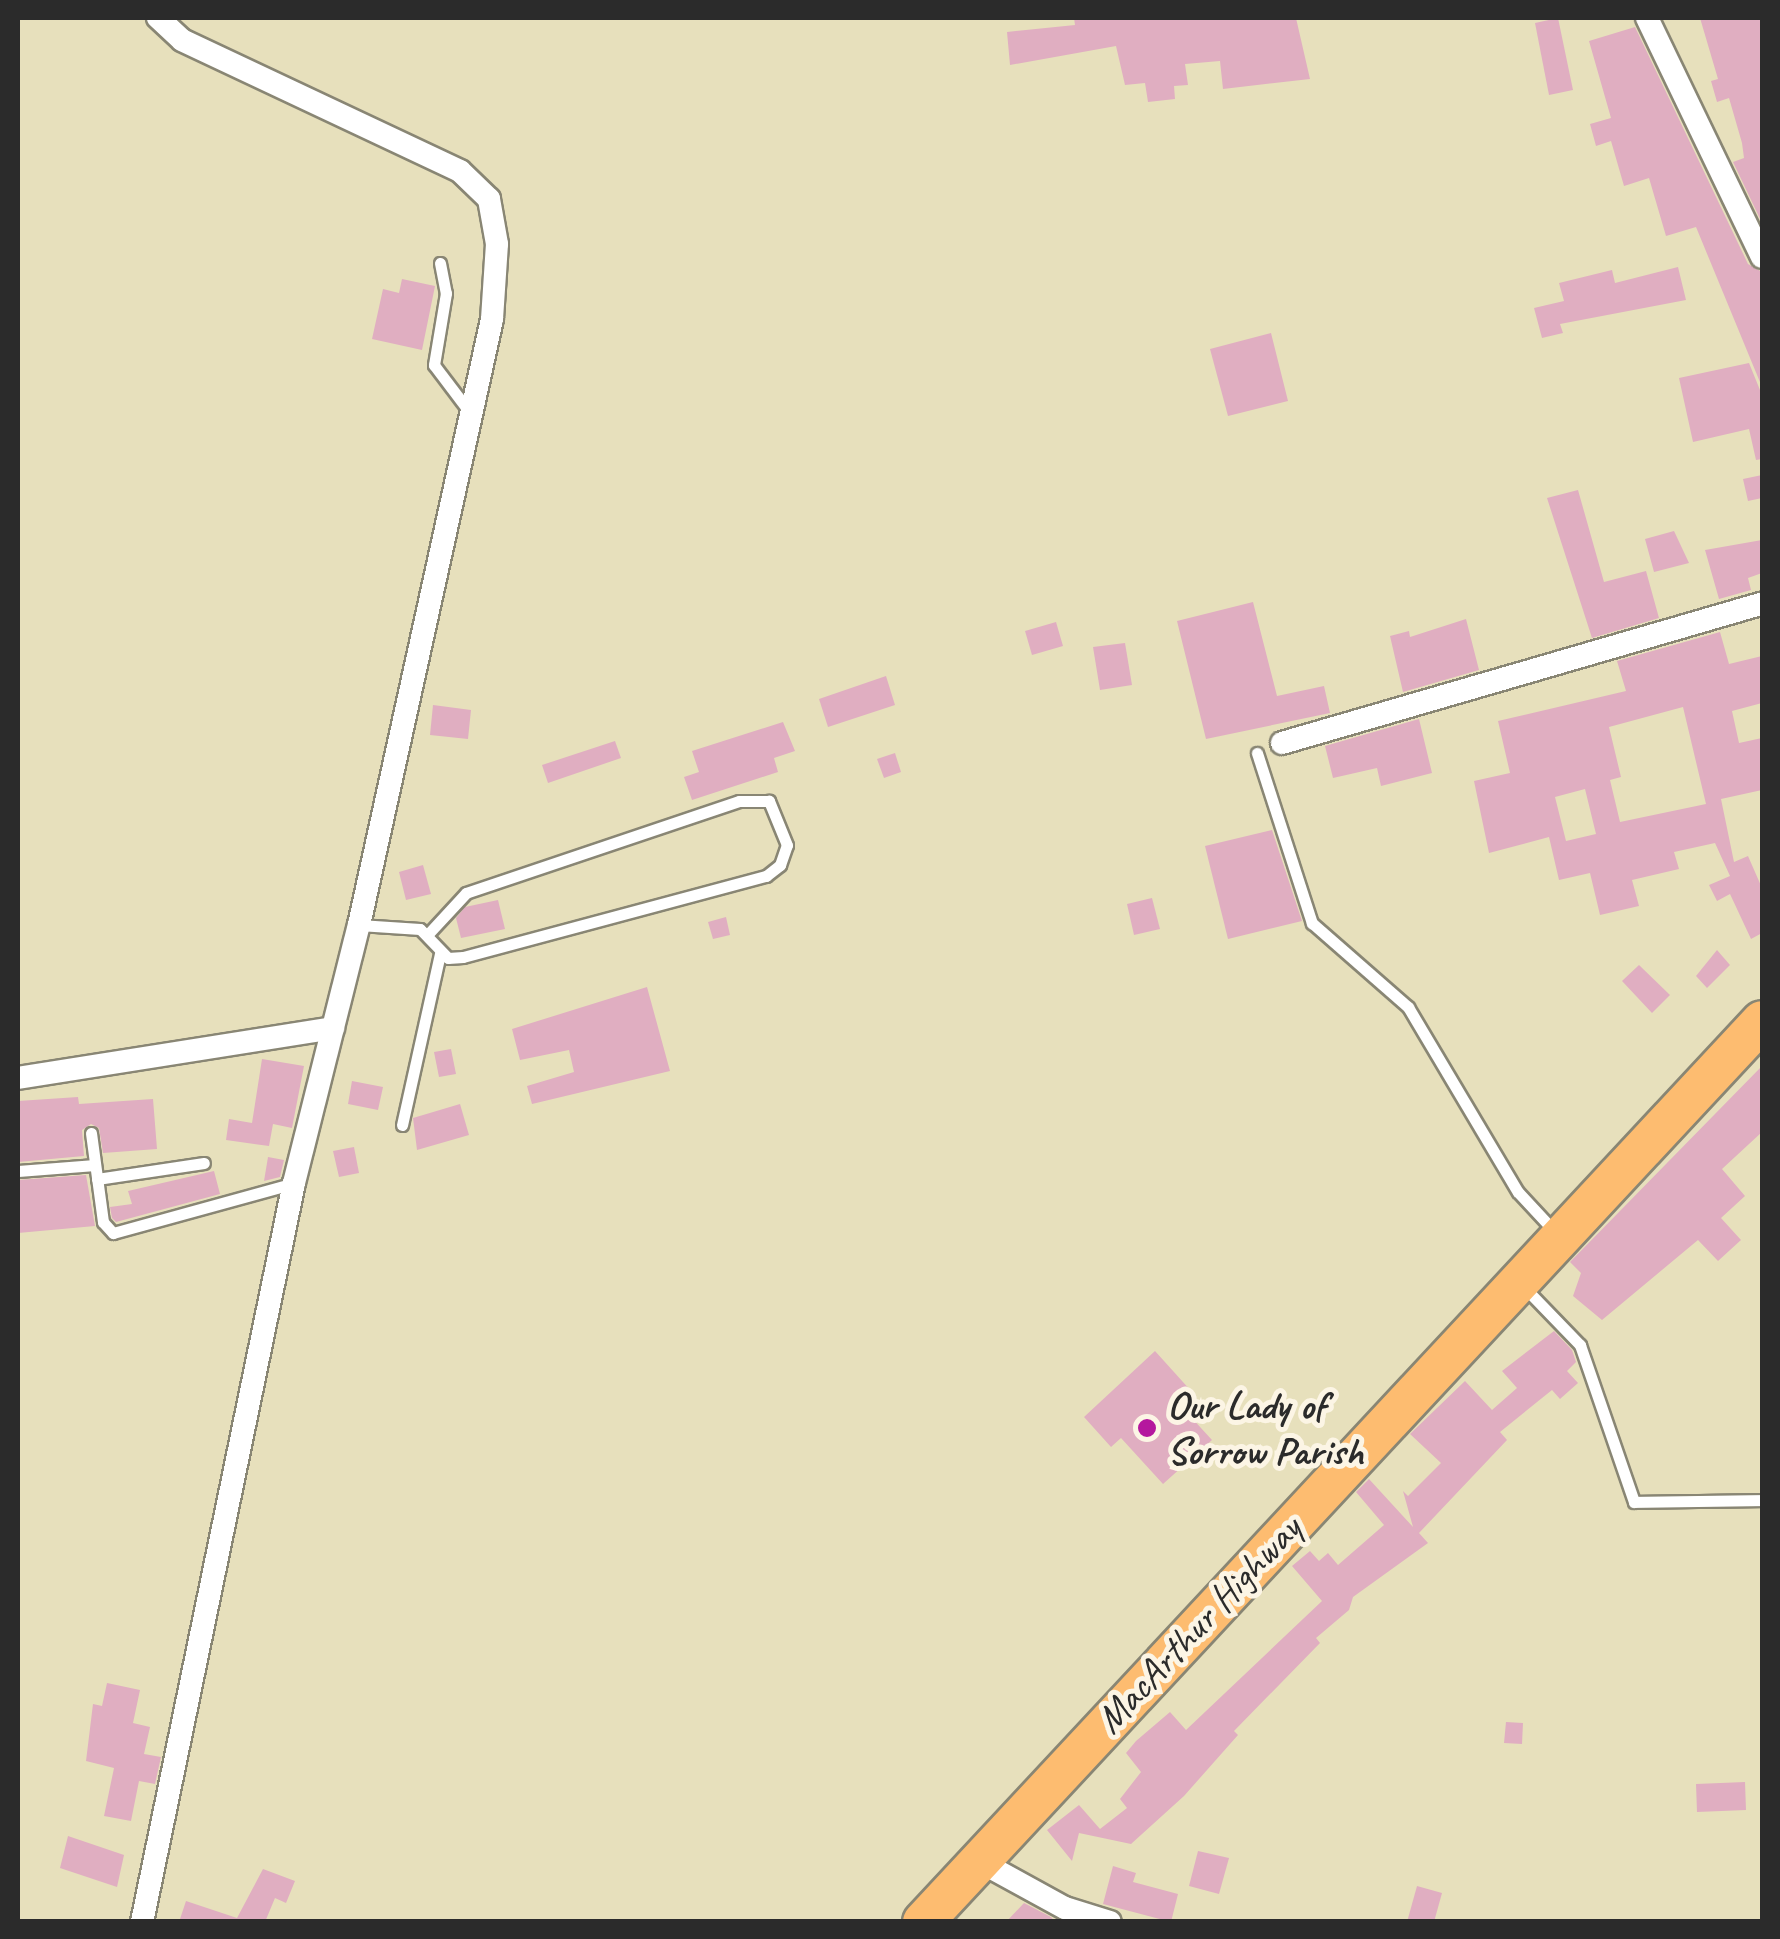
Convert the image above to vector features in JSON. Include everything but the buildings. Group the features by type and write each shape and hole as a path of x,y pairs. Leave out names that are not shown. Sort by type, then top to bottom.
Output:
{"highway":[{"name":"MacArthur Highway","path":"923,1922 1762,1022"}],"street":[{"path":"142,1922 294,1183 358,925 468,410 492,319 498,244 496,221 480,184 182,40 158,18"},
{"path":"1647,18 1762,258"},
{"path":"1282,743 1762,604"},
{"path":"18,1078 333,1028"},
{"path":"979,1861 1064,1908 1110,1922"}],"lane":[{"path":"440,263 446,293 434,366 468,410"},
{"path":"1257,753 1312,923 1408,1007 1518,1192 1559,1236"},
{"path":"430,933 454,899 546,863 739,801 769,801 775,808 787,846 780,866 766,876 463,957 440,953"},
{"path":"358,925 430,933"},
{"path":"402,1126 440,953 430,933"},
{"path":"91,1134 102,1222 114,1234 294,1183"},
{"path":"97,1179 204,1163"},
{"path":"18,1171 95,1164"},
{"path":"1517,1281 1580,1345 1634,1502 1762,1500"}],"place":[{"name":"Our Lady of Sorrow Parish","path":"1147,1428"}]}
